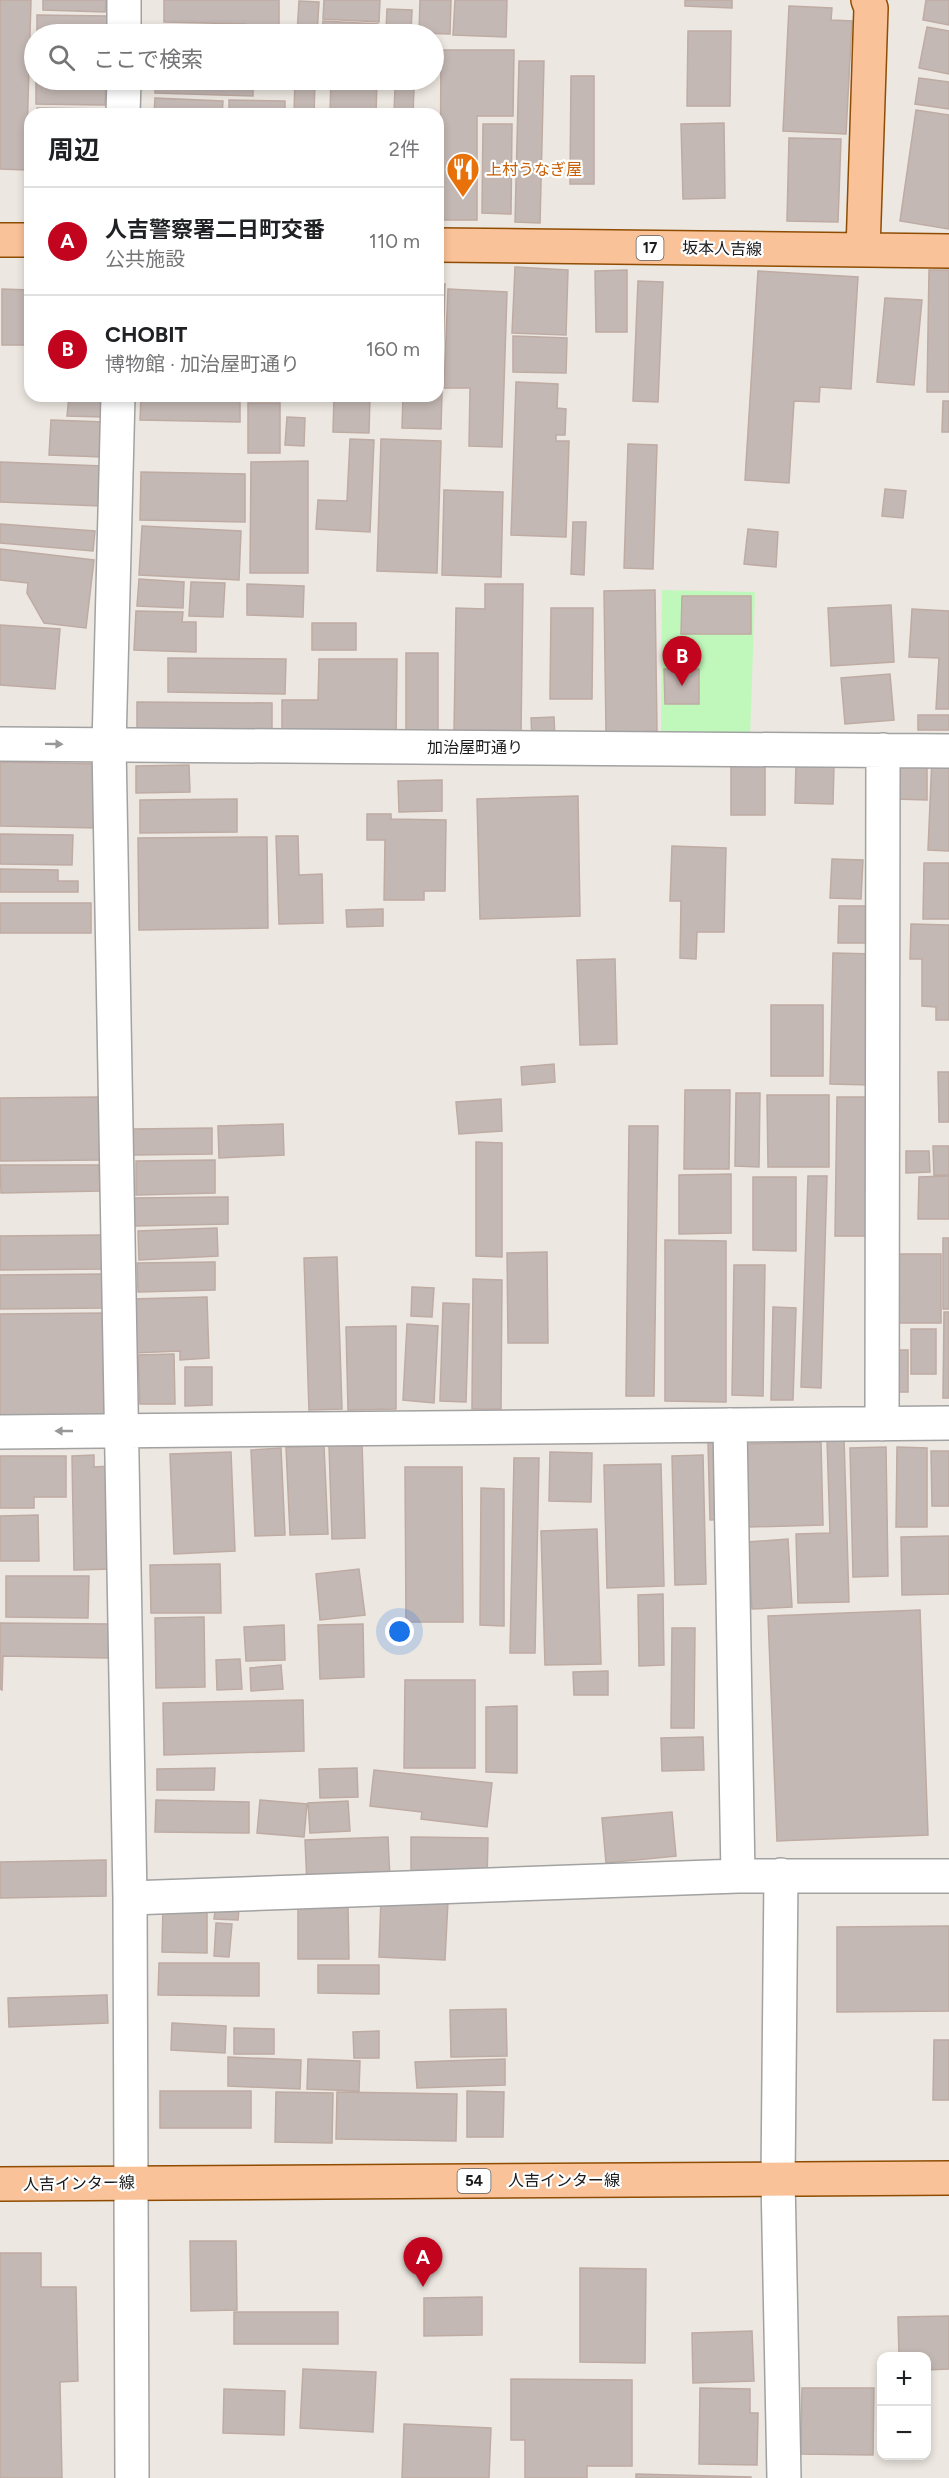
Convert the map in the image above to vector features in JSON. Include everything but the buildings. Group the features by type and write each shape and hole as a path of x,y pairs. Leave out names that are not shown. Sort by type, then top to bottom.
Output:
{"main road":[{"path":"862,250 871,8 868,0"},
{"path":"0,240 24,240"},
{"name":"坂本人吉線","path":"444,245 949,251"},
{"name":"人吉インター線","path":"0,2184 949,2178"}],"street":[{"path":"124,0 124,24"},
{"path":"123,108 124,90"},
{"path":"118,402 109,745 129,1898 132,2478"},
{"name":"加治屋町通り","path":"0,744 949,751"},
{"path":"882,1424 883,750"},
{"path":"0,1432 949,1423"},
{"path":"730,1425 738,1876"},
{"path":"781,1875 778,2179 784,2478"},
{"path":"129,1898 738,1876 949,1876"}],"green space":[{"path":"662,590 755,592 750,737 661,736"}],"place":[{"name":"上村うなぎ屋","path":"463,198"},
{"name":"CHOBIT","path":"682,686"},
{"name":"人吉警察署二日町交番","path":"423,2287"}]}
